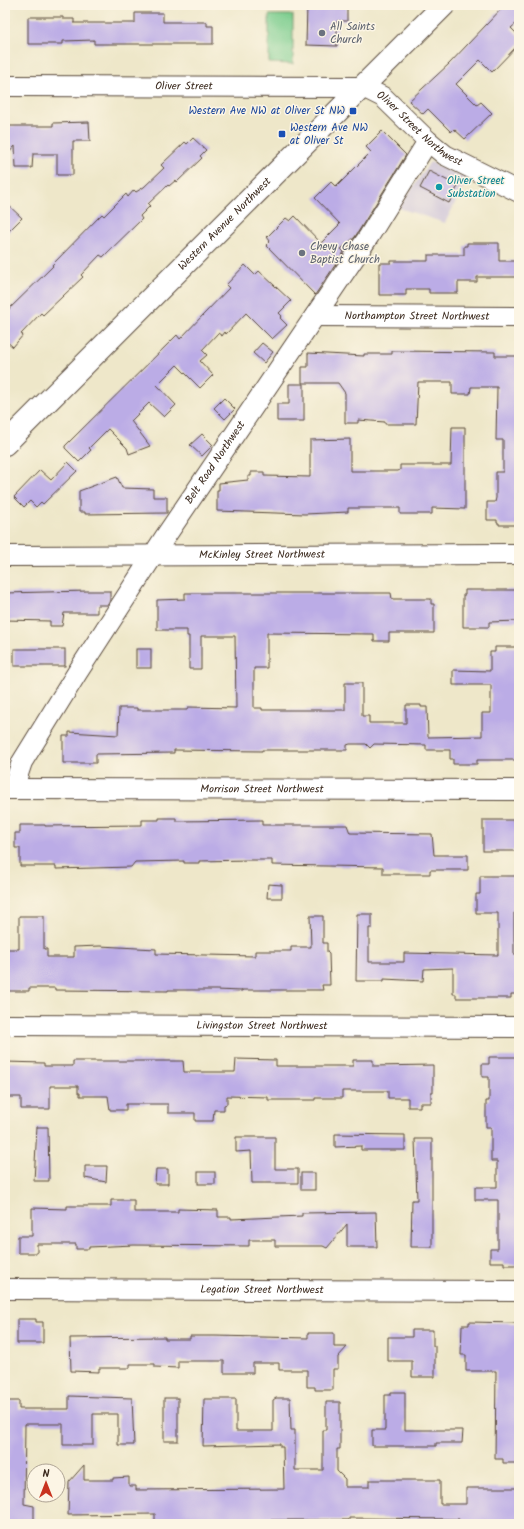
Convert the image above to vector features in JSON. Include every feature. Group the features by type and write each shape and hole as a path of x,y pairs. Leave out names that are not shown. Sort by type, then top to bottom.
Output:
{"main road":[{"name":"Western Avenue Northwest","path":"5,444 444,5"}],"street":[{"name":"Oliver Street","path":"5,86 363,87"},
{"name":"Oliver Street Northwest","path":"363,87 383,96 428,141 453,160 519,192"},
{"name":"Belt Road Northwest","path":"9,789 22,762 153,556 369,236 428,141"},
{"name":"Northampton Street Northwest","path":"314,316 519,317"},
{"name":"McKinley Street Northwest","path":"5,556 519,554"},
{"name":"Morrison Street Northwest","path":"9,789 519,790"},
{"name":"Livingston Street Northwest","path":"5,1025 519,1027"},
{"name":"Legation Street Northwest","path":"5,1289 519,1291"}],"shaded area":[{"path":"430,162 467,179 445,223 399,208"}],"green space":[{"path":"269,15 293,15 293,64 269,63"}],"building":[{"name":"All Saints Church","path":"307,5 347,5 347,21 337,21 337,46 306,45"},
{"path":"505,5 519,5 519,21 511,28 519,36 519,44 492,72 480,60 456,84 477,105 481,102 492,113 465,139 454,129 451,132 428,109 423,114 409,101 449,64"},
{"path":"135,13 163,13 163,22 207,22 207,26 213,26 213,44 94,44 94,40 63,41 63,44 28,44 28,17 63,17 63,19 74,19 74,23 135,23"},
{"path":"89,122 90,141 73,141 73,175 57,175 57,154 33,154 32,168 16,168 15,146 5,157 5,130 9,130 9,126 53,126 53,123"},
{"path":"382,131 406,155 355,237 341,249 344,252 315,295 266,245 270,241 267,237 286,218 290,221 295,216 321,243 340,224 315,198 331,182 336,187 371,152 366,147"},
{"path":"193,138 206,150 200,156 202,158 177,182 176,180 169,186 168,185 148,204 150,206 140,216 142,219 103,257 100,255 81,275 83,277 43,315 41,313 21,334 23,335 13,347 5,340 5,313 53,266 52,265 102,214 104,216 126,194 128,197 134,190 136,192 144,187 164,168 161,165 185,142 187,144"},
{"name":"Oliver Street Substation","path":"429,171 458,186 449,203 420,188"},
{"path":"5,202 22,218 5,235"},
{"path":"467,243 499,243 499,261 519,261 519,277 477,277 477,282 458,282 458,293 429,293 429,289 406,289 406,295 379,295 379,263 391,263 391,261 428,261 428,255 464,255 464,246 467,246"},
{"path":"245,265 255,275 259,271 291,301 279,313 282,316 280,318 287,325 272,339 246,313 226,334 225,332 222,336 218,333 202,350 207,355 200,361 213,375 200,388 177,365 157,385 176,405 164,417 149,403 131,421 150,446 129,454 127,448 108,429 89,448 91,450 79,462 65,448 65,446 177,335 180,339 229,288 226,285"},
{"path":"262,343 273,352 264,363 253,353"},
{"path":"392,351 495,352 495,356 519,356 519,525 499,525 497,520 487,520 487,502 495,502 496,498 496,472 503,472 503,440 496,440 497,387 471,387 470,394 452,394 452,382 418,382 416,424 385,424 385,422 358,420 358,423 345,423 345,393 338,383 302,383 302,367 308,367 308,353 364,356 364,354 392,354"},
{"path":"289,384 304,384 304,421 277,421 277,404 289,404"},
{"path":"224,398 235,409 225,419 214,408"},
{"path":"452,427 465,427 465,509 432,508 432,514 400,514 400,508 348,508 348,512 305,514 217,511 217,490 219,490 219,483 248,480 248,476 251,476 251,472 264,472 264,476 310,477 310,440 350,439 350,471 398,471 400,470 400,465 451,465"},
{"path":"202,434 213,445 202,456 190,445"},
{"path":"68,462 77,471 43,504 41,502 36,507 30,501 24,507 14,497 40,470 51,480"},
{"path":"117,477 122,488 153,489 153,497 167,497 167,513 85,514 85,512 79,512 79,491"},
{"path":"465,590 519,590 519,621 489,622 489,627 463,627 463,595 465,595"},
{"path":"110,591 110,600 108,605 97,605 97,613 64,613 62,626 50,626 50,621 5,620 5,593"},
{"path":"185,593 391,593 392,599 431,599 431,604 434,604 434,633 389,633 389,641 374,641 374,634 267,633 267,668 254,668 254,708 262,708 262,710 345,710 345,683 362,683 362,716 369,716 369,723 406,723 406,705 421,705 421,707 427,707 428,737 482,736 482,713 491,713 491,685 453,685 453,670 490,671 490,652 495,652 495,647 519,647 519,760 477,760 477,764 453,764 453,759 450,759 450,750 426,750 426,745 374,744 370,748 366,744 350,744 347,745 347,750 174,750 174,753 96,754 96,763 63,763 63,736 69,736 69,732 118,735 119,708 137,708 137,710 187,710 188,707 236,708 235,636 201,636 201,669 189,669 189,636 187,636 187,630 157,630 157,600 185,599"},
{"path":"14,649 65,649 65,666 14,666"},
{"path":"136,649 151,649 151,668 136,668"},
{"path":"159,818 176,818 176,821 262,820 262,825 347,825 350,833 432,834 434,855 468,855 468,870 430,870 430,874 383,874 383,867 272,865 272,860 199,861 199,863 184,863 184,861 135,862 131,867 56,869 56,866 20,866 20,848 15,848 15,833 20,833 20,825 142,825 142,820 159,820"},
{"path":"483,820 519,820 519,851 483,851"},
{"path":"480,876 519,876 519,913 514,913 514,954 519,954 519,994 511,994 511,998 456,998 456,994 453,994 453,968 424,969 423,981 384,979 384,981 356,981 357,914 372,914 372,928 369,928 369,962 404,962 404,953 498,955 498,913 476,913 476,894 480,894"},
{"path":"268,884 282,885 282,898 267,898"},
{"path":"19,916 44,916 44,949 47,949 47,957 74,957 74,947 100,946 156,949 156,954 255,956 255,951 291,951 291,947 311,947 310,916 323,916 323,943 327,943 327,952 329,954 330,985 322,985 323,990 168,991 55,990 55,988 29,988 29,991 5,991 5,949 19,949"},
{"path":"489,1057 519,1057 519,1265 504,1265 504,1262 490,1262 490,1249 498,1249 498,1200 475,1200 475,1187 497,1187 497,1161 491,1161 491,1127 486,1127 486,1101 489,1101 489,1077 482,1077 482,1064 489,1064"},
{"path":"236,1059 276,1060 276,1066 353,1066 353,1060 373,1060 373,1066 433,1065 433,1092 431,1092 431,1103 420,1103 420,1107 408,1107 408,1098 388,1098 388,1091 342,1091 342,1098 315,1098 315,1100 268,1100 268,1097 227,1096 227,1104 224,1105 224,1110 214,1110 213,1121 195,1121 195,1113 168,1113 168,1104 126,1104 126,1110 110,1110 108,1096 80,1096 80,1093 78,1093 78,1086 50,1086 50,1109 21,1109 21,1097 5,1097 5,1062 44,1063 44,1066 73,1066 73,1061 183,1061 184,1072 235,1072"},
{"path":"37,1127 48,1127 49,1181 34,1181"},
{"path":"335,1134 405,1135 405,1150 361,1150 361,1146 335,1147"},
{"path":"236,1137 275,1137 275,1169 298,1169 298,1183 252,1183 251,1151 236,1152"},
{"path":"415,1139 432,1139 432,1247 411,1247 412,1200 417,1200"},
{"path":"85,1166 107,1166 106,1182 85,1178"},
{"path":"156,1169 168,1169 168,1184 155,1184"},
{"path":"198,1172 215,1172 215,1184 198,1184"},
{"path":"301,1173 315,1173 315,1190 301,1190"},
{"path":"111,1200 134,1200 134,1212 178,1212 178,1209 218,1210 218,1217 231,1217 231,1219 302,1216 302,1213 376,1212 377,1247 347,1247 347,1224 327,1248 323,1246 275,1246 275,1240 249,1240 249,1246 134,1245 76,1249 76,1244 37,1244 37,1253 18,1253 18,1236 32,1236 32,1208 67,1209 67,1206 111,1206"},
{"path":"17,1319 36,1319 36,1322 43,1322 43,1343 17,1343"},
{"path":"469,1322 519,1323 519,1463 503,1463 503,1459 495,1459 496,1371 466,1371 466,1355 461,1355 462,1325 469,1325"},
{"path":"412,1330 433,1330 433,1346 435,1346 435,1377 412,1377 412,1361 388,1361 388,1337 412,1337"},
{"path":"308,1333 334,1333 334,1347 347,1347 338,1357 338,1369 333,1369 333,1390 315,1390 315,1387 307,1387 307,1370 279,1370 279,1363 253,1363 253,1373 224,1373 224,1361 178,1361 178,1368 155,1367 155,1364 130,1364 130,1368 99,1368 99,1372 71,1371 70,1338 165,1337 165,1339 190,1339 190,1336 215,1336 308,1338"},
{"path":"391,1392 405,1392 405,1430 463,1430 462,1443 436,1443 436,1446 372,1446 372,1430 385,1430 385,1395 391,1395"},
{"path":"69,1396 132,1398 134,1445 118,1445 118,1414 93,1414 93,1445 63,1445 63,1424 25,1424 24,1504 34,1506 34,1524 5,1524 5,1401 19,1401 19,1409 69,1409"},
{"path":"164,1398 178,1398 178,1441 164,1441"},
{"path":"276,1398 290,1398 291,1430 295,1430 295,1470 323,1470 323,1430 326,1430 326,1402 340,1402 340,1449 337,1449 337,1471 345,1479 345,1487 369,1487 369,1480 440,1480 440,1504 466,1504 466,1488 519,1488 519,1524 459,1523 459,1519 349,1518 349,1520 265,1520 265,1524 155,1524 155,1514 68,1515 69,1482 84,1465 84,1480 113,1480 113,1478 129,1477 129,1486 136,1486 136,1490 284,1489 283,1447 280,1447 280,1444 203,1446 204,1399 236,1399 236,1431 273,1431 273,1400"}],"place":[{"name":"All Saints Church","path":"322,33"},
{"name":"Western Ave NW at Oliver St NW","path":"353,111"},
{"name":"Western Ave NW at Oliver St","path":"282,134"},
{"name":"Oliver Street Substation","path":"439,187"},
{"name":"Chevy Chase Baptist Church","path":"302,253"}]}
